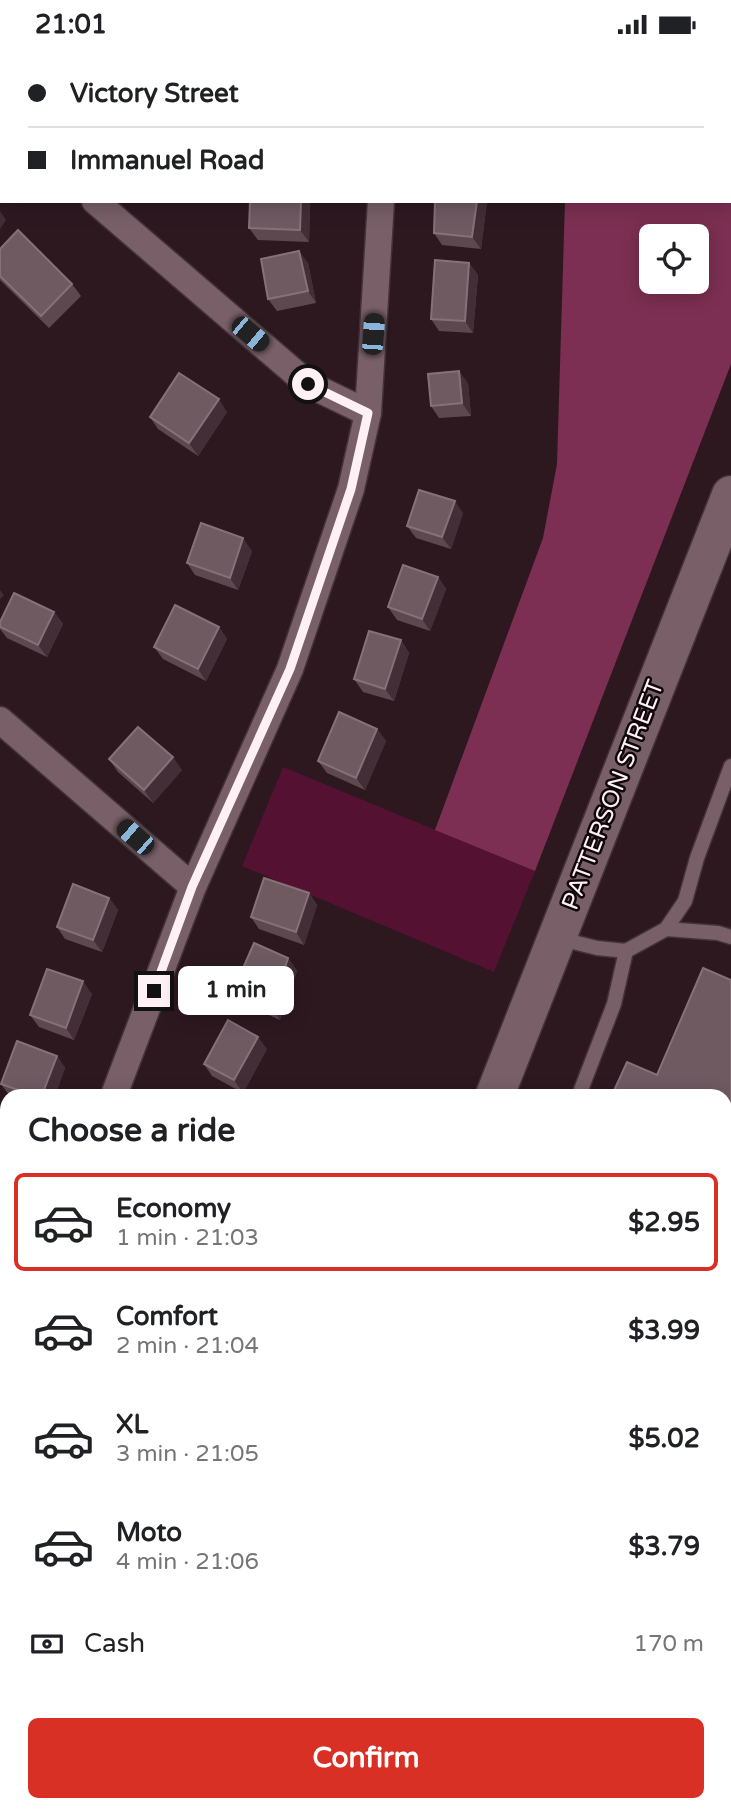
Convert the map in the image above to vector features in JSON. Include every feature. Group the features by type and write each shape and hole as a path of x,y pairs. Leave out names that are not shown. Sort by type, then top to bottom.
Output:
{"main road":[{"name":"PATTERSON STREET","path":"497,1089 731,495"}],"street":[{"path":"97,203 308,384 368,413"},
{"path":"116,1089 192,887 290,669 351,489 368,413 382,203"},
{"path":"0,720 192,887"}],"lane":[{"path":"557,938 626,951 666,929 685,901 697,858 731,765"},
{"path":"666,929 718,933 731,937"},
{"path":"581,1089 614,1004 626,951"}],"shaded area":[{"path":"565,203 731,203 731,364 535,871 435,830 543,538 557,464"},
{"path":"283,767 535,871 494,972 242,866"}],"building":[{"path":"250,203 301,203 300,230 249,228"},
{"path":"435,203 477,203 472,237 434,233"},
{"path":"18,230 72,284 41,316 0,276 0,249"},
{"path":"299,251 308,291 268,299 261,259"},
{"path":"435,260 469,263 465,321 431,319"},
{"path":"459,371 462,403 431,406 428,374"},
{"path":"179,373 219,399 189,443 150,417"},
{"path":"419,490 455,501 442,537 407,526"},
{"path":"201,523 243,538 230,578 187,563"},
{"path":"403,565 438,577 422,619 388,607"},
{"path":"14,593 54,612 38,645 0,627"},
{"path":"175,605 219,627 198,669 154,647"},
{"path":"369,631 401,640 385,689 354,679"},
{"path":"339,712 377,729 356,778 318,761"},
{"path":"138,727 173,757 144,790 109,759"},
{"path":"264,878 309,893 296,932 251,917"},
{"path":"73,884 109,898 93,940 57,927"},
{"path":"254,943 288,958 272,1008 233,991"},
{"path":"703,968 731,980 731,1089 615,1089 627,1062 657,1075"},
{"path":"47,969 83,981 66,1028 30,1015"},
{"path":"228,1020 258,1037 234,1080 204,1064"},
{"path":"17,1041 57,1056 44,1089 15,1089 1,1084"}],"route":[{"path":"154,991 192,887 290,669 351,489 368,413 308,384"}]}
